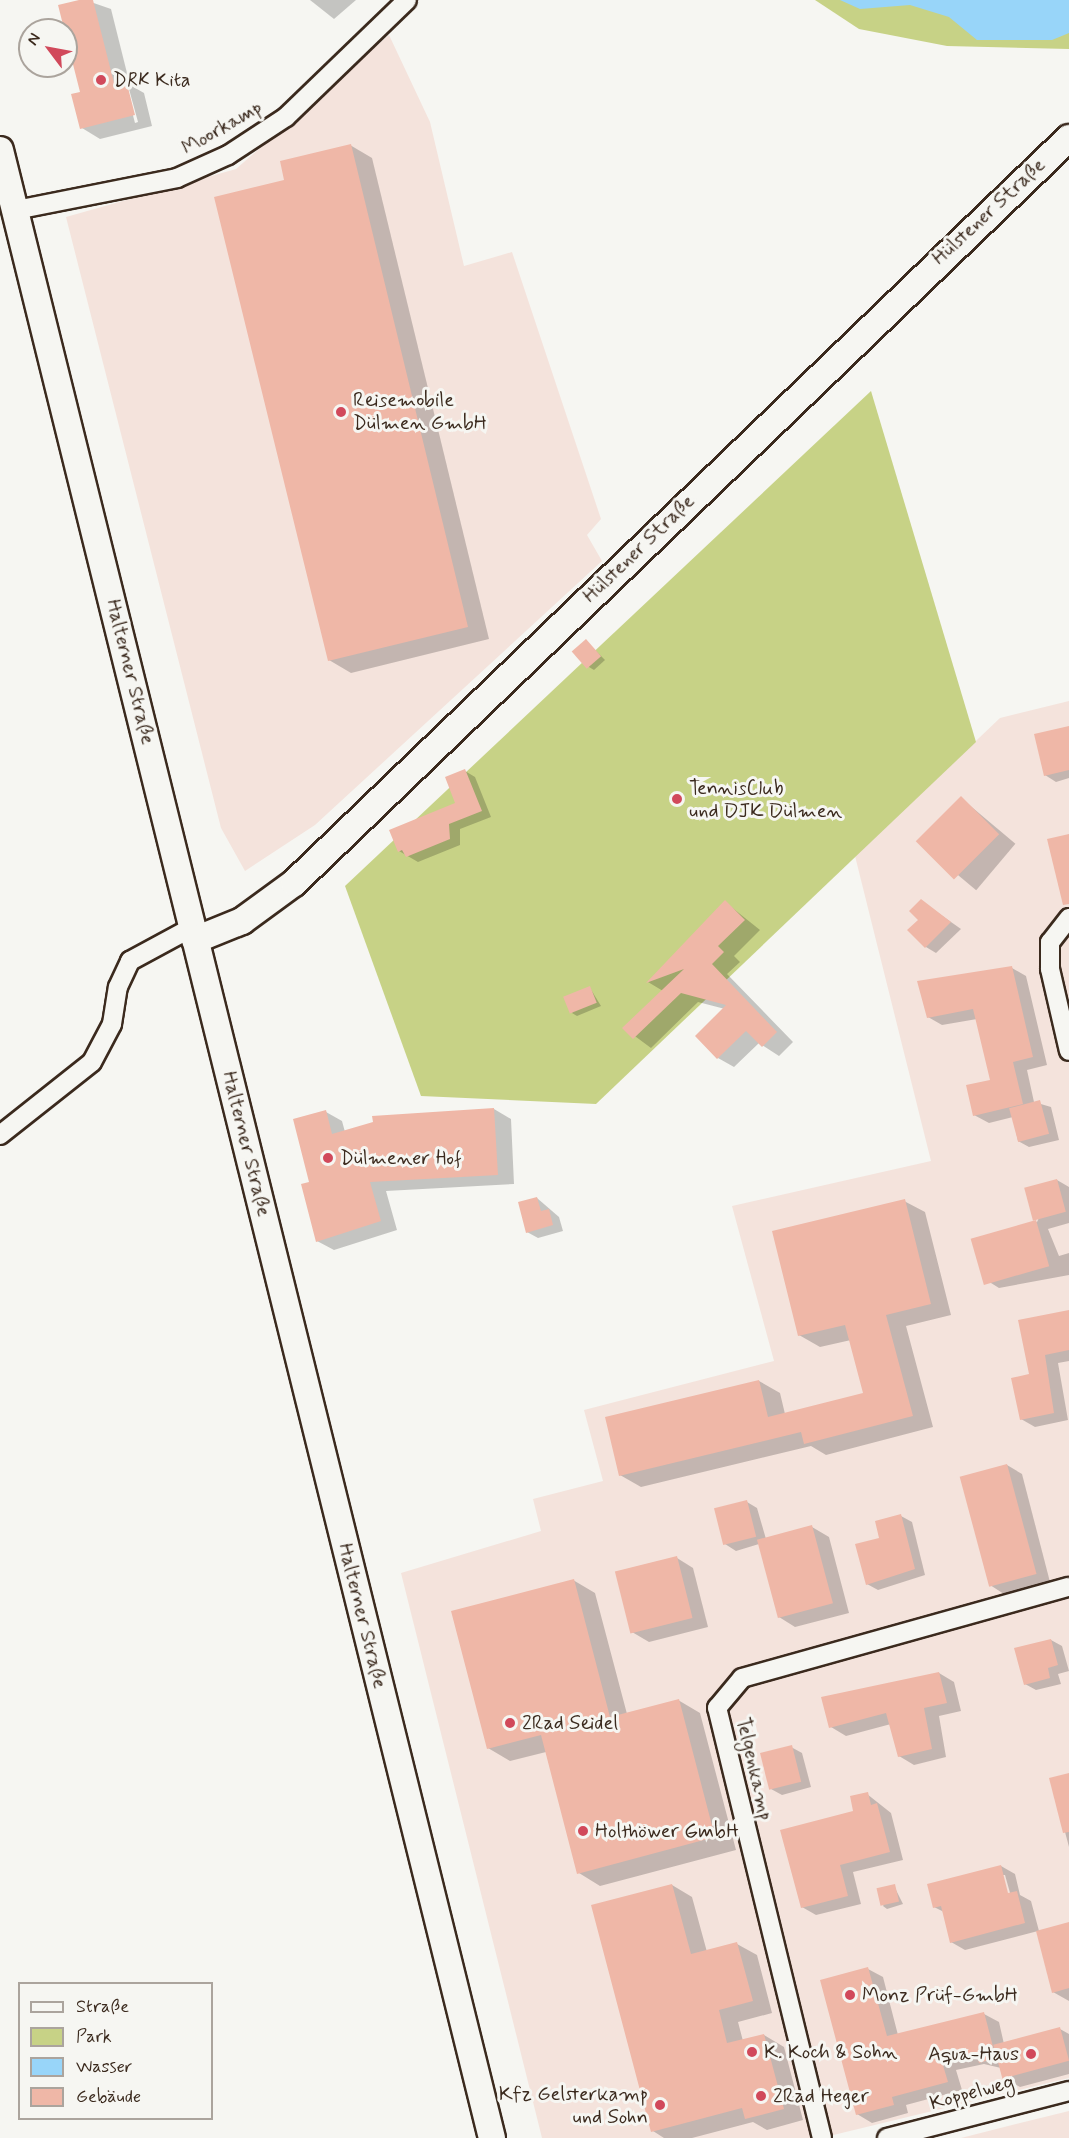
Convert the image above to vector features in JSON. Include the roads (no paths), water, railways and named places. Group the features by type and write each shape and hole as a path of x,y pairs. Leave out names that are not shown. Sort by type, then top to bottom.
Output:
{"main road":[{"name":"Hülstener Straße","path":"194,933 242,921 294,883 1069,138"},
{"name":"Halterner Straße","path":"0,150 492,2138"}],"street":[{"name":"Moorkamp","path":"16,210 177,178 228,155 286,117 402,2"},
{"path":"1069,918 1050,942 1050,969 1069,1051"},
{"name":"Hülstener Straße","path":"0,1135 92,1062 112,1024 118,987 130,961 194,933"},
{"name":"Telgenkamp","path":"822,2138 717,1708 742,1678 1069,1587"},
{"name":"Koppelweg","path":"887,2138 1069,2091"}],"water":[{"path":"840,0 1069,0 1069,33 1052,40 977,40 949,17 910,5 860,9"}],"place":[{"name":"DRK Kita","path":"101,80"},
{"name":"Reisemobile Dülmen GmbH","path":"341,412"},
{"name":"TennisClub und DJK Dülmen","path":"677,799"},
{"name":"Dülmener Hof","path":"328,1158"},
{"name":"2Rad Seidel","path":"510,1723"},
{"name":"Holthöwer GmbH","path":"583,1831"},
{"name":"Monz Prüf-GmbH","path":"850,1995"},
{"name":"K. Koch & Sohn","path":"752,2052"},
{"name":"Aqua-Haus","path":"1031,2054"},
{"name":"2Rad Heger","path":"761,2096"},
{"name":"Kfz Gelsterkamp und Sohn","path":"660,2105"}]}
